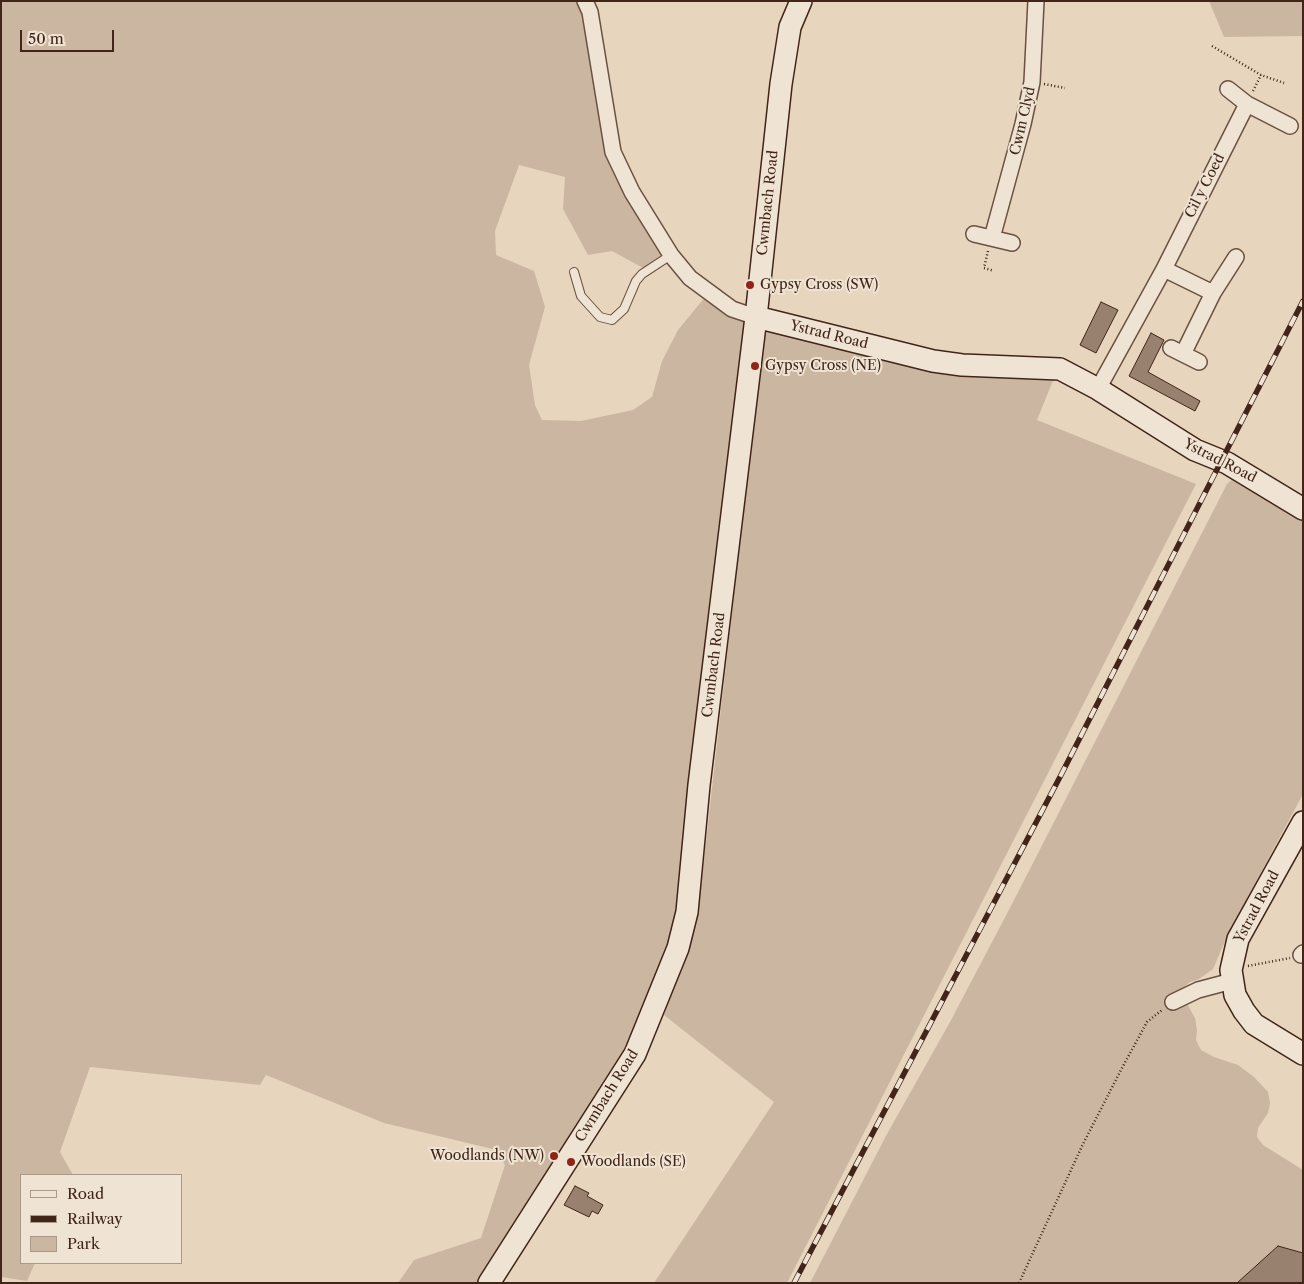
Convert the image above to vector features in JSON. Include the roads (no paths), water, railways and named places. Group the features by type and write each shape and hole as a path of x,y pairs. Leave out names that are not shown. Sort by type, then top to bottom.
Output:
{"main road":[{"name":"Cwmbach Road","path":"489,1283 634,1054 678,948 687,912 699,785 756,317 781,84 790,27 801,1"},
{"name":"Ystrad Road","path":"756,317 933,361 962,365 1060,369 1098,389 1195,450 1227,463 1303,509"},
{"name":"Ystrad Road","path":"1231,975 1238,939 1301,831"},
{"path":"1231,975 1235,995 1254,1024 1303,1054"}],"street":[{"name":"Ystrad Road","path":"585,1 590,12 613,152 632,192 671,255 690,278 732,310 756,317"},
{"name":"Cwm Clyd","path":"992,238 1023,124 1032,82 1036,1"},
{"path":"1228,89 1247,104 1290,126"},
{"name":"Cil y Coed","path":"1098,389 1164,269 1247,104"},
{"path":"974,234 1012,243"},
{"path":"1199,362 1177,351 1236,257"},
{"path":"1164,269 1213,293"},
{"path":"1173,1002 1231,975"}],"lane":[{"path":"574,272 581,296 600,317 612,320 624,309 636,281 642,274 671,255"}],"railway":[{"path":"794,1283 1061,775 1303,301"}],"place":[{"name":"Gypsy Cross (SW)","path":"750,285"},
{"name":"Gypsy Cross (NE)","path":"755,366"},
{"name":"Woodlands (NW)","path":"554,1156"},
{"name":"Woodlands (SE)","path":"571,1162"}]}
